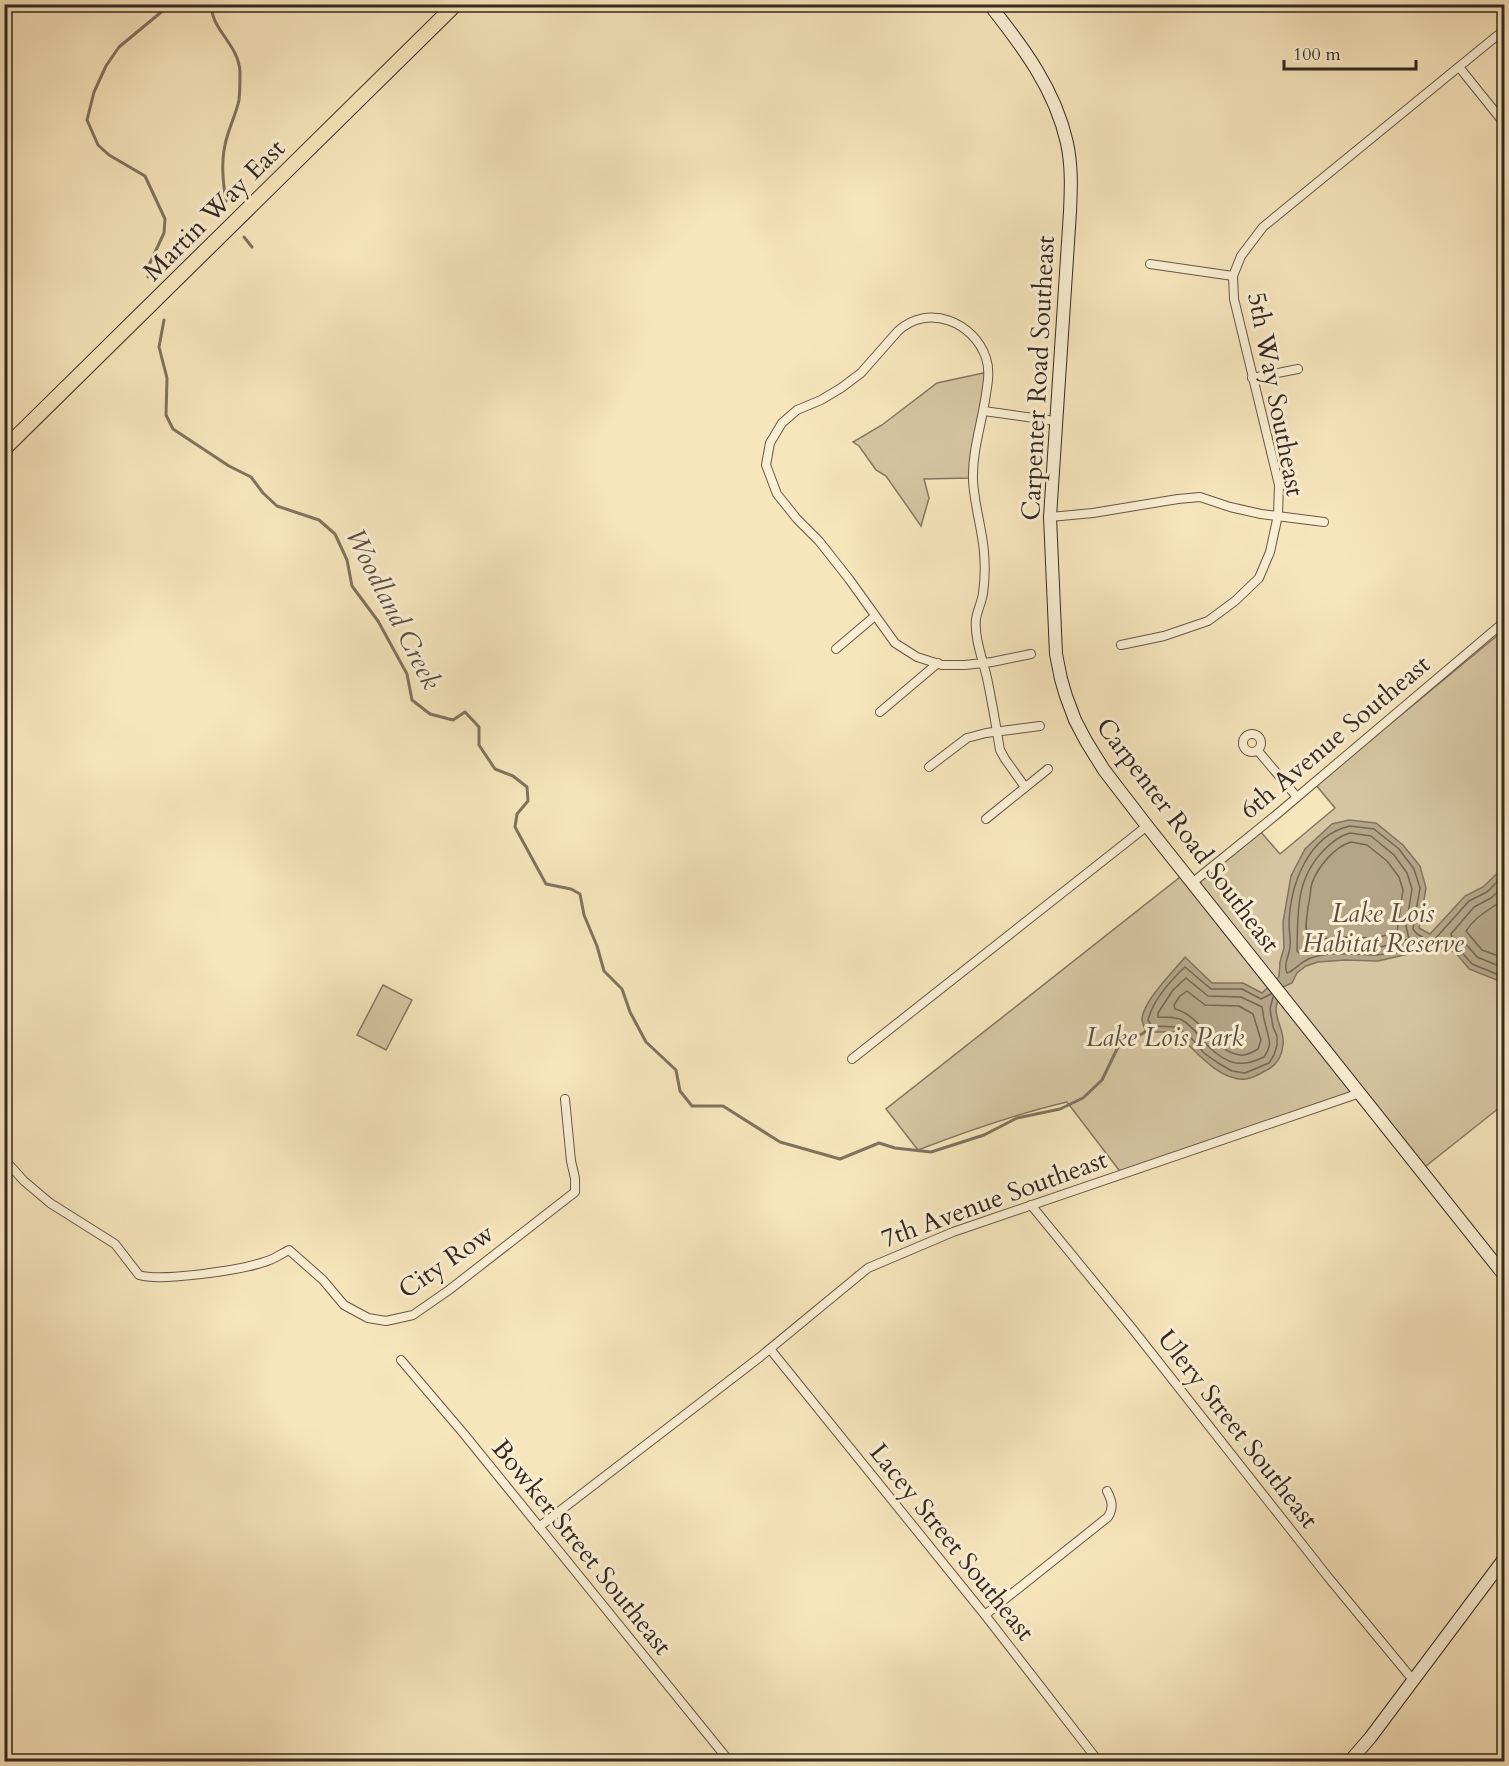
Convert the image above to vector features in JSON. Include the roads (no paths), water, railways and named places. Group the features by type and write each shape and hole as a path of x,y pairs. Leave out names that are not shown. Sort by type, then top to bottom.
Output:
{"main road":[{"name":"Martin Way East","path":"4,450 456,4"},
{"name":"Carpenter Road Southeast","path":"989,4 1021,45 1043,79 1058,112 1067,145 1071,176 1050,517 1056,654 1061,680 1075,720 1104,770 1147,826 1504,1275"},
{"path":"1349,1761 1370,1738 1504,1559"}],"street":[{"name":"5th Way Southeast","path":"1050,517 1200,497 1230,507 1261,514 1278,515 1279,485 1234,299 1233,276 1240,256 1263,227 1504,30"},
{"path":"1459,67 1504,123"},
{"path":"1150,264 1233,276"},
{"path":"1025,787 1000,750 997,732 983,663 978,639 976,620 983,594 984,552 974,496 974,453 984,411 989,374 987,360 975,336 964,327 955,322 936,318 922,319 903,326 861,373 841,388 797,410 782,423 770,443 766,465 777,494 849,579 895,643 917,657 938,663 965,665 983,663 1031,654"},
{"path":"1252,378 1298,369"},
{"path":"984,411 1055,421"},
{"path":"1121,645 1164,636 1208,621 1235,602 1259,578 1270,552 1278,515 1324,522"},
{"path":"836,649 875,616"},
{"name":"6th Avenue Southeast","path":"1192,883 1504,622"},
{"path":"880,711 938,663"},
{"path":"929,767 967,738 1040,726"},
{"path":"1258,751 1297,796"},
{"path":"986,819 1048,770"},
{"path":"852,1059 1147,826"},
{"name":"7th Avenue Southeast","path":"539,1527 770,1349 868,1268 953,1232 1360,1093"},
{"name":"City Row","path":"4,1159 50,1203 115,1244 139,1275 163,1277 234,1269 266,1262 289,1250 323,1280 344,1305 368,1318 386,1321 413,1315 449,1290 575,1192 565,1099"},
{"name":"Ulery Street Southeast","path":"1031,1205 1413,1680"},
{"name":"Lacey Street Southeast","path":"770,1349 985,1615 1099,1761"},
{"name":"Bowker Street Southeast","path":"401,1360 730,1761"},
{"path":"985,1615 1108,1517 1112,1511 1112,1503 1107,1491"}],"water":[{"path":"1349,820 1376,823 1403,845 1420,866 1426,888 1419,928 1430,934 1465,896 1483,887 1504,867 1504,983 1469,969 1456,953 1445,948 1378,961 1345,960 1318,962 1306,966 1297,973 1292,983 1283,987 1277,1004 1276,1014 1283,1040 1279,1058 1267,1070 1246,1079 1226,1075 1216,1069 1175,1032 1146,1032 1142,1019 1148,1004 1185,957 1212,983 1243,983 1262,993 1279,977 1284,948 1283,922 1291,876 1305,849 1332,824"}],"waterway":[{"name":"Woodland Creek","path":"148,277 149,265 164,233 165,219 145,176 109,155 98,145 87,120 94,92 106,66 119,47 171,4"},
{"path":"212,4 215,21 235,53 240,72 239,100 224,152 223,173 226,201"},
{"path":"244,237 252,247"},
{"name":"Woodland Creek","path":"164,320 159,347 167,378 166,415 173,429 229,466 251,477 277,506 319,520 335,534 347,560 352,586 378,621 407,674 412,700 430,714 453,720 465,712 479,727 479,745 495,769 513,776 527,787 528,801 517,814 515,827 546,884 571,889 580,894 584,915 597,946 604,971 622,989 630,1012 646,1042 676,1070 680,1091 692,1106 723,1106 780,1142 840,1159 879,1143 895,1148 931,1152 984,1135 1017,1118 1060,1109 1083,1098 1102,1080 1118,1047 1147,1031"}],"park label":[{"name":"Lake Lois Habitat Reserve","path":"1383,928"},
{"name":"Lake Lois Park","path":"1165,1037"}]}
